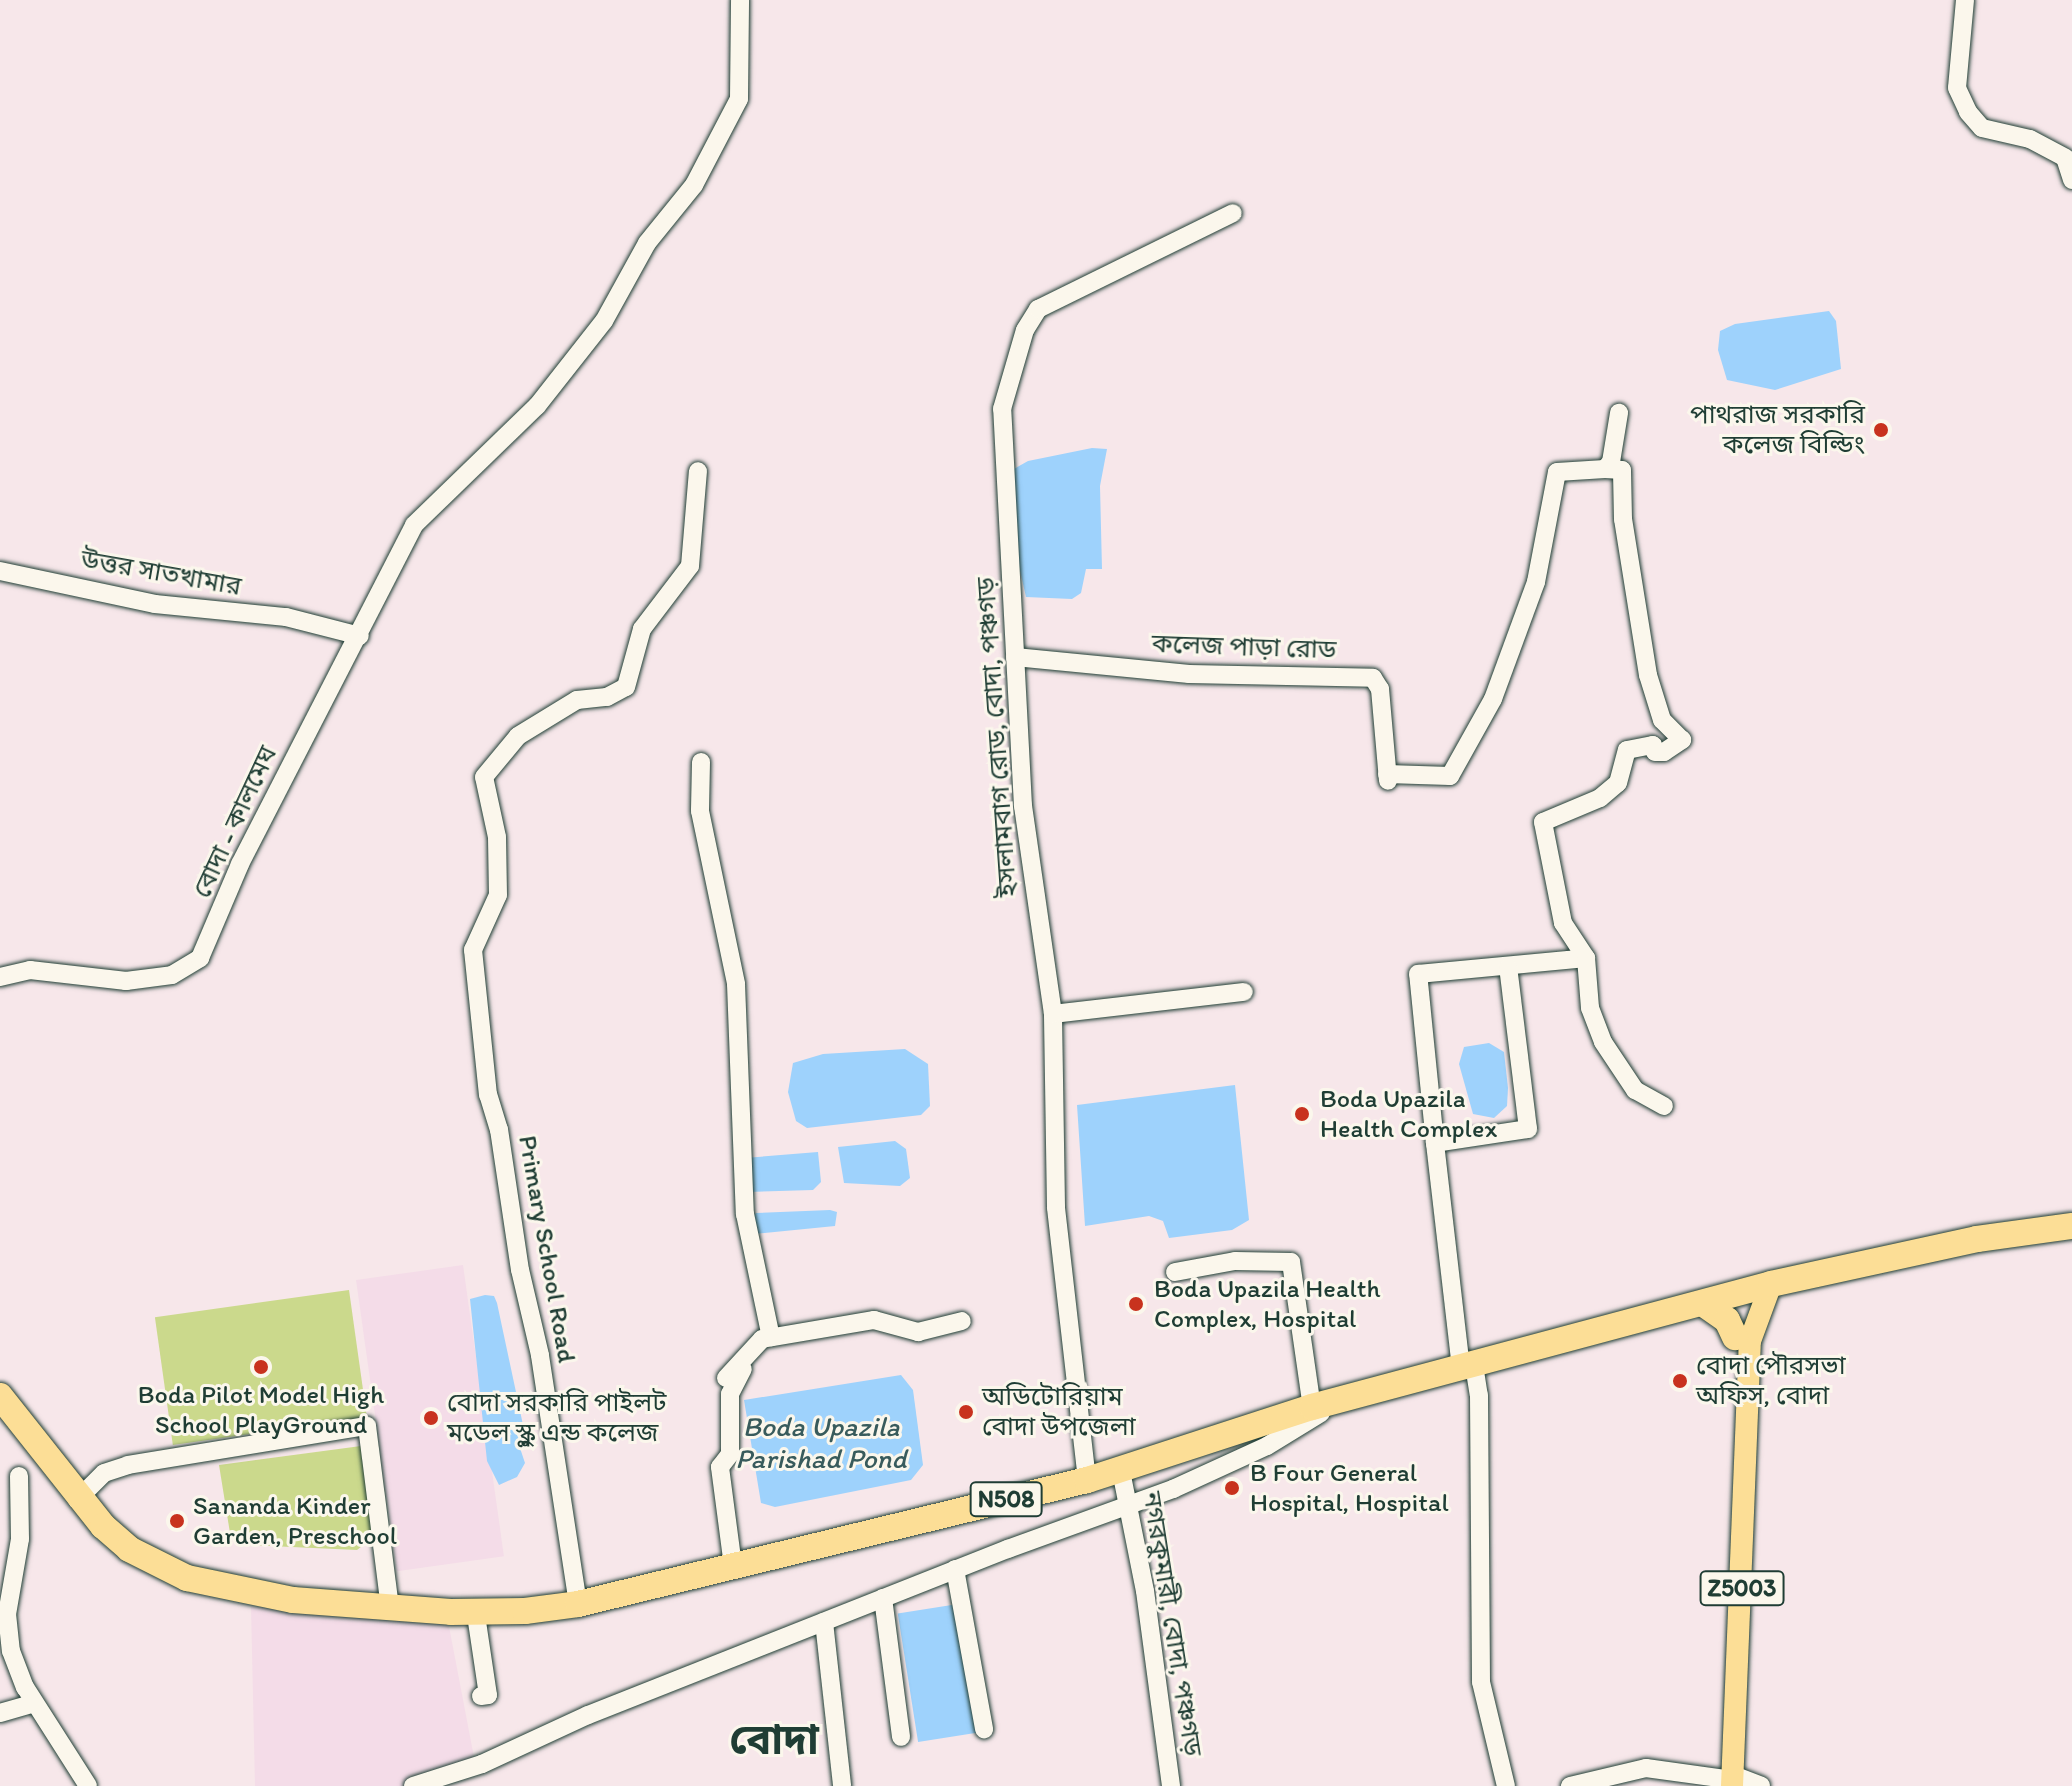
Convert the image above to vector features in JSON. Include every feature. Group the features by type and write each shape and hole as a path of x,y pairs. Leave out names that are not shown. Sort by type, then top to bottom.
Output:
{"highway":[{"name":"N508","path":"0,1396 77,1500 129,1549 187,1578 293,1600 525,1611 578,1604 1087,1480 1312,1407 1771,1284 1977,1239 2072,1226"},
{"path":"1704,1304 1727,1320 1735,1337"}],"main road":[{"name":"Z5003","path":"1732,1781 1750,1341 1771,1284"},
{"name":"Z5003","path":"1739,1295 1735,1337 1749,1390"}],"street":[{"name":"বোদা - কালমেঘ","path":"0,977 30,970 126,981 189,969 200,958 240,864 360,636 414,525 537,406 604,321 647,243 694,185 739,99 740,0"},
{"path":"1965,0 1957,88 1968,112 1982,128 2030,139 2065,158 2072,180"},
{"name":"ইসলামবাগ রোড, বোদা, পঞ্চগড়","path":"1087,1480 1056,1207 1053,1014 1028,864 1000,436 1025,330 1038,309 1057,296 1106,278 1233,213"},
{"path":"1619,413 1611,462 1648,675 1662,720 1682,740 1664,752 1655,752 1653,745 1627,750 1618,783 1600,798 1543,822 1563,923 1586,958 1590,1008 1607,1050 1635,1090 1664,1106"},
{"name":"কলেজ পাড়া রোড","path":"1015,657 1189,674 1373,678 1380,689 1388,778 1450,776 1493,699 1536,582 1557,472 1614,470"},
{"name":"Primary School Road","path":"578,1604 540,1355 520,1270 499,1130 488,1095 473,950 498,895 497,837 484,777 518,736 577,700 607,697 626,687 642,629 690,566 698,471"},
{"name":"উত্তর সাতখামার","path":"0,571 155,604 286,617 360,636"},
{"path":"701,762 700,811 736,984 745,1214 771,1337"},
{"path":"1506,1786 1481,1682 1479,1395 1467,1366 1435,1143 1418,974 1586,958"},
{"path":"1435,1143 1528,1129 1508,967"},
{"path":"1053,1014 1244,992"},
{"path":"1175,1272 1247,1260 1291,1262 1312,1407"},
{"path":"726,1378 748,1352 771,1337 874,1320 918,1332 962,1321"},
{"path":"733,1566 720,1467 730,1454 730,1394 748,1352"},
{"path":"413,1786 482,1764 588,1715 955,1569 1129,1505 1267,1446 1344,1399"},
{"path":"77,1500 104,1473 128,1465 367,1426 390,1607"},
{"name":"নগরকুমারী, বোদা, পঞ্চগড়","path":"1121,1471 1129,1505 1171,1786"},
{"path":"19,1476 20,1539 7,1614 11,1651 34,1703 88,1786"},
{"path":"955,1569 984,1729"},
{"path":"883,1598 901,1737"},
{"path":"476,1615 488,1695 481,1696"},
{"path":"824,1622 842,1786"},
{"path":"0,1713 34,1703"},
{"path":"1570,1786 1646,1768 1761,1786"}],"shaded area":[{"name":"বোদা সরকারি পাইলট মডেল স্কুল এন্ড কলেজ","path":"463,1265 504,1556 397,1571 356,1280"},
{"path":"314,1605 447,1616 477,1773 439,1786 255,1786 251,1607"}],"green space":[{"name":"Boda Pilot Model High School PlayGround","path":"349,1290 367,1418 173,1445 155,1317"},
{"path":"361,1446 375,1536 357,1550 247,1545 230,1533 219,1465"}],"water":[{"path":"1829,311 1836,321 1841,369 1775,390 1727,380 1718,350 1720,331 1735,324"},
{"path":"1092,448 1107,449 1100,486 1102,569 1086,569 1081,593 1072,599 1026,597 1016,553 1014,469 1028,461"},
{"path":"1489,1043 1504,1052 1508,1088 1507,1106 1494,1118 1473,1114 1459,1064 1464,1047"},
{"path":"905,1049 928,1064 930,1106 921,1115 807,1128 796,1121 788,1092 793,1063 823,1054"},
{"path":"1235,1085 1249,1220 1232,1230 1169,1238 1163,1221 1149,1216 1085,1226 1077,1105"},
{"path":"895,1141 906,1149 910,1178 900,1186 844,1183 838,1147"},
{"path":"818,1152 821,1182 813,1190 747,1192 745,1158"},
{"path":"837,1212 835,1226 754,1234 750,1219 756,1213"},
{"path":"494,1296 497,1303 523,1425 519,1445 525,1463 517,1477 499,1485 487,1461 470,1299"},
{"name":"Boda Upazila Parishad Pond","path":"901,1375 913,1390 923,1465 911,1480 775,1507 761,1503 744,1400"},
{"path":"958,1604 978,1732 918,1742 898,1614"}],"place":[{"name":"পাথরাজ সরকারি কলেজ বিল্ডিং","path":"1881,430"},
{"name":"Boda Upazila Health Complex","path":"1302,1114"},
{"name":"Boda Upazila Health Complex, Hospital","path":"1136,1304"},
{"name":"Boda Pilot Model High School PlayGround","path":"261,1367"},
{"name":"বোদা পৌরসভা অফিস, বোদা","path":"1680,1381"},
{"name":"অডিটোরিয়াম বোদা উপজেলা","path":"966,1412"},
{"name":"বোদা সরকারি পাইলট মডেল স্কুল এন্ড কলেজ","path":"431,1418"},
{"name":"B Four General Hospital, Hospital","path":"1232,1488"},
{"name":"Sananda Kinder Garden, Preschool","path":"177,1521"}],"district":[{"name":"বোদা","path":"774,1740"}]}
